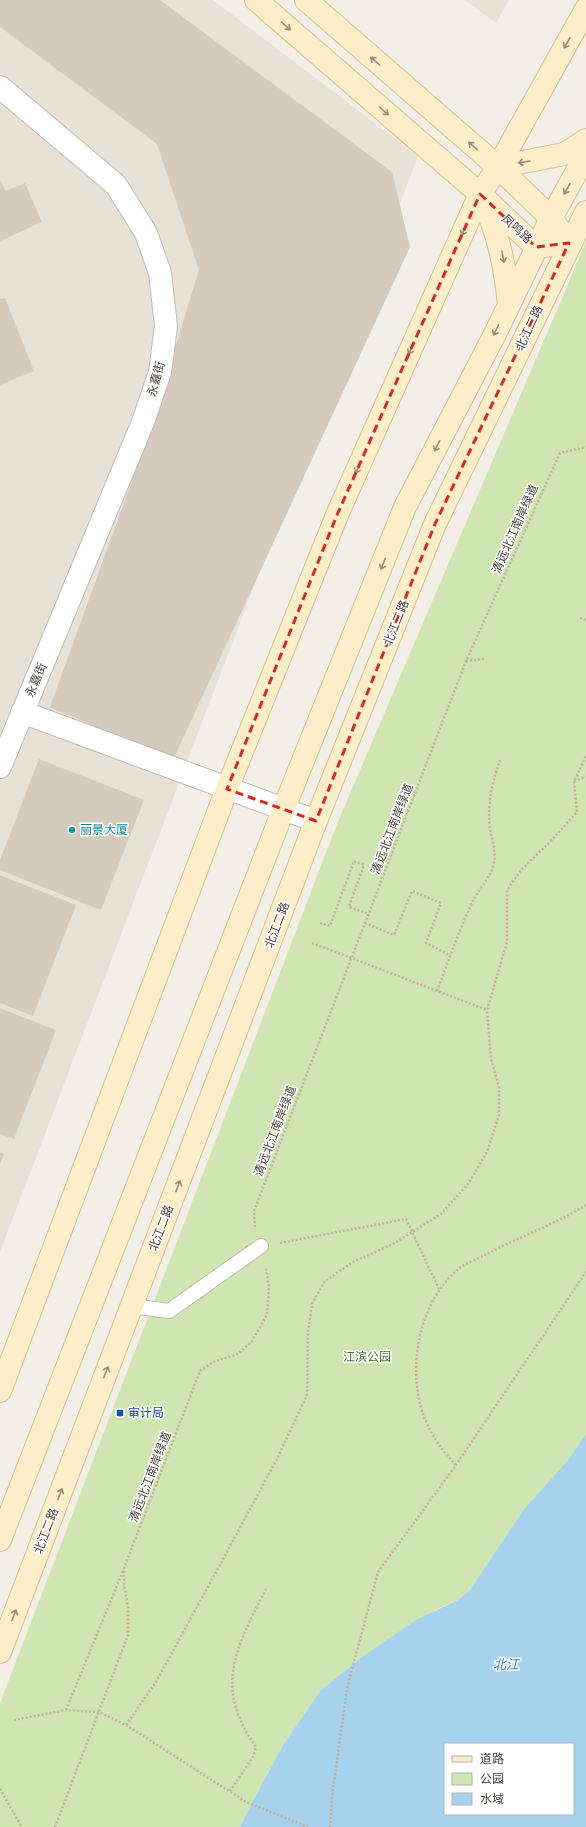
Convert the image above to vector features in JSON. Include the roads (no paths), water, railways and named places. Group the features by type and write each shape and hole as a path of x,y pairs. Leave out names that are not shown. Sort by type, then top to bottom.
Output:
{"main road":[{"name":"凤鸣路","path":"256,0 480,194 536,247 569,243"},
{"path":"306,0 498,167 550,218 569,243"},
{"path":"0,1391 227,789 337,515 480,194 498,167 586,9"},
{"path":"498,167 564,154 586,140"},
{"path":"0,1540 284,808 405,507 509,304 550,218 586,155"},
{"path":"480,194 493,221 501,249 509,304"},
{"name":"北江二路","path":"0,1652 316,822 435,524 569,243 586,212"}],"street":[{"name":"永嘉街","path":"0,87 116,185 146,233 160,273 166,326 160,372 143,422 0,766"},
{"name":"永嘉街","path":"22,712 227,789 284,808 316,822"}],"lane":[{"path":"132,1306 169,1311 261,1246"}],"water":[{"name":"北江","path":"586,1434 586,1827 240,1827 283,1745 320,1691 363,1656 416,1620 458,1600 469,1591 524,1509 568,1460"}],"place":[{"name":"丽景大厦","path":"72,830"},
{"name":"审计局","path":"120,1413"}],"park label":[{"name":"江滨公园","path":"367,1357"}]}
